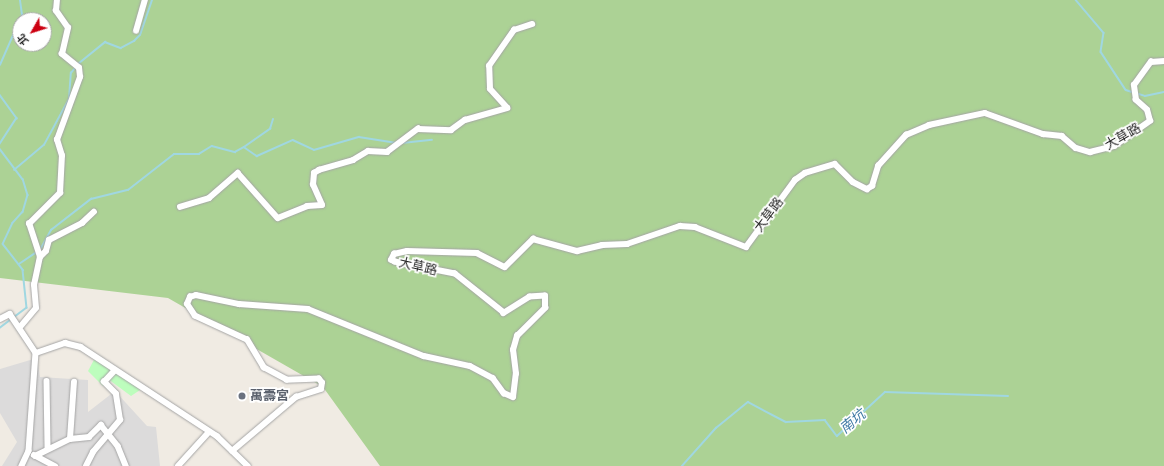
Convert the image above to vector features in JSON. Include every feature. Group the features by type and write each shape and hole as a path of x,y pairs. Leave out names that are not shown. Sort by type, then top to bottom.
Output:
{"street":[{"path":"39,254 29,224 60,193 62,156 57,140 79,84 76,66 62,54 68,28 56,11 57,0"},
{"path":"136,30 145,0"},
{"path":"180,207 209,198 238,173 248,188 283,218 307,206 322,206 313,185 314,173 319,170 353,160 368,151 387,152 418,129 451,130 465,120 507,108 490,89 490,66 514,30 532,24"},
{"name":"大草路","path":"232,451 296,397 321,389 322,383 318,379 287,380 264,368 246,340 194,316 187,304 190,297 196,294 239,304 308,309 424,356 470,366 493,378 504,394 513,397 516,374 513,350 517,336 545,308 545,296 530,297 504,313 455,274 394,262 391,260 394,254 407,251 478,253 505,267 533,239 577,251 602,245 627,244 680,226 695,226 746,247 795,180 806,173 835,164 853,182 867,189 872,186 884,158 915,129 985,113 1043,134 1062,136 1076,148 1090,152 1114,146 1150,121 1136,96 1135,89 1146,67 1151,62 1164,61"},
{"path":"21,326 36,308 34,285 39,254 52,235 82,223 94,212"},
{"path":"0,319 10,314 21,326 36,353 29,451 22,466"},
{"path":"36,353 74,343 209,432 248,466"},
{"path":"86,466 108,433 120,420 116,394 104,382 115,370"},
{"path":"47,381 48,448"},
{"path":"70,439 74,382"},
{"path":"35,456 48,448 70,439 89,437 101,425 118,446 126,466"},
{"path":"178,466 209,432"},
{"path":"29,451 35,456 54,466"}],"shaded area":[{"path":"37,358 40,377 88,380 88,412 115,391 147,426 156,427 160,466 2,466 17,442 0,413 0,369"}],"green space":[{"path":"0,0 1164,0 1164,466 380,466 323,387 168,298 0,278"},
{"path":"95,358 143,388 131,396 108,379 103,386 88,371"}],"waterway":[{"path":"0,65 22,15 20,0"},
{"path":"78,64 105,42 121,48 134,41 140,35 152,0"},
{"path":"1076,0 1104,33 1101,52 1126,90 1132,92"},
{"path":"14,170 44,145 69,99 71,73 76,67"},
{"path":"1136,93 1145,96 1164,92"},
{"path":"0,95 17,118 0,144"},
{"path":"244,147 270,129 273,119"},
{"path":"40,250 51,230 91,199 128,190 174,154 199,154 212,146 235,152 244,147 257,156 293,140 314,150 359,137 397,143"},
{"path":"402,143 432,140"},
{"path":"0,149 23,179 28,195 23,212 13,223 3,244 23,270 27,308 0,328"},
{"path":"19,264 37,252"},
{"name":"南坑","path":"682,466 716,428 748,402 786,422 825,420 837,436 885,392 1008,396"}],"place":[{"name":"萬壽宮","path":"242,396"}]}
